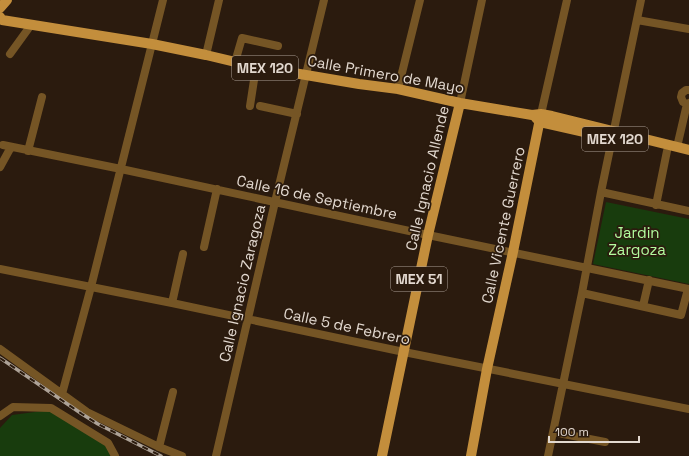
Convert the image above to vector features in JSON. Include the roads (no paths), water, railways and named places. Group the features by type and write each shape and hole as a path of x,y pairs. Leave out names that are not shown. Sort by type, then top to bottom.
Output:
{"main road":[{"path":"0,8 7,0"},
{"name":"Calle Primero de Mayo","path":"0,17 2,20 152,44 256,67 398,89 460,103 538,117 613,135 689,150"},
{"name":"Calle Ignacio Allende","path":"382,456 428,235 460,103"},
{"name":"Calle Vicente Guerrero","path":"471,456 487,369 513,252 538,117"},
{"name":"Calle Primero de Mayo","path":"613,135 689,156"}],"street":[{"path":"62,394 91,287 163,0"},
{"path":"206,55 218,0"},
{"name":"Calle Ignacio Zaragoza","path":"216,456 324,0"},
{"path":"398,89 420,0"},
{"name":"Calle Ignacio Allende","path":"460,103 482,0"},
{"name":"Calle Vicente Guerrero","path":"538,117 566,0"},
{"path":"548,456 641,0"},
{"path":"637,20 689,29"},
{"path":"10,54 31,24"},
{"path":"235,62 242,38 278,46"},
{"path":"250,106 256,67"},
{"path":"677,147 688,103 683,102 681,97 682,93 689,90"},
{"path":"28,151 42,97"},
{"path":"260,106 297,114"},
{"name":"Calle 16 de Septiembre","path":"3,146 217,189 688,289 681,315 582,293"},
{"path":"0,167 11,147"},
{"path":"656,205 667,151"},
{"path":"204,247 217,189"},
{"path":"601,192 689,211"},
{"path":"172,304 182,254"},
{"name":"Calle 5 de Febrero","path":"0,269 689,409"},
{"path":"643,306 649,280"},
{"path":"0,349 87,412 158,447 182,456"},
{"path":"158,447 173,392"},
{"path":"0,416 13,407 51,408 108,443 115,456"},
{"path":"553,432 605,442"}],"railway":[{"path":"0,358 98,424 161,456"}],"park label":[{"name":"Jardin Zargoza","path":"637,240"}]}
